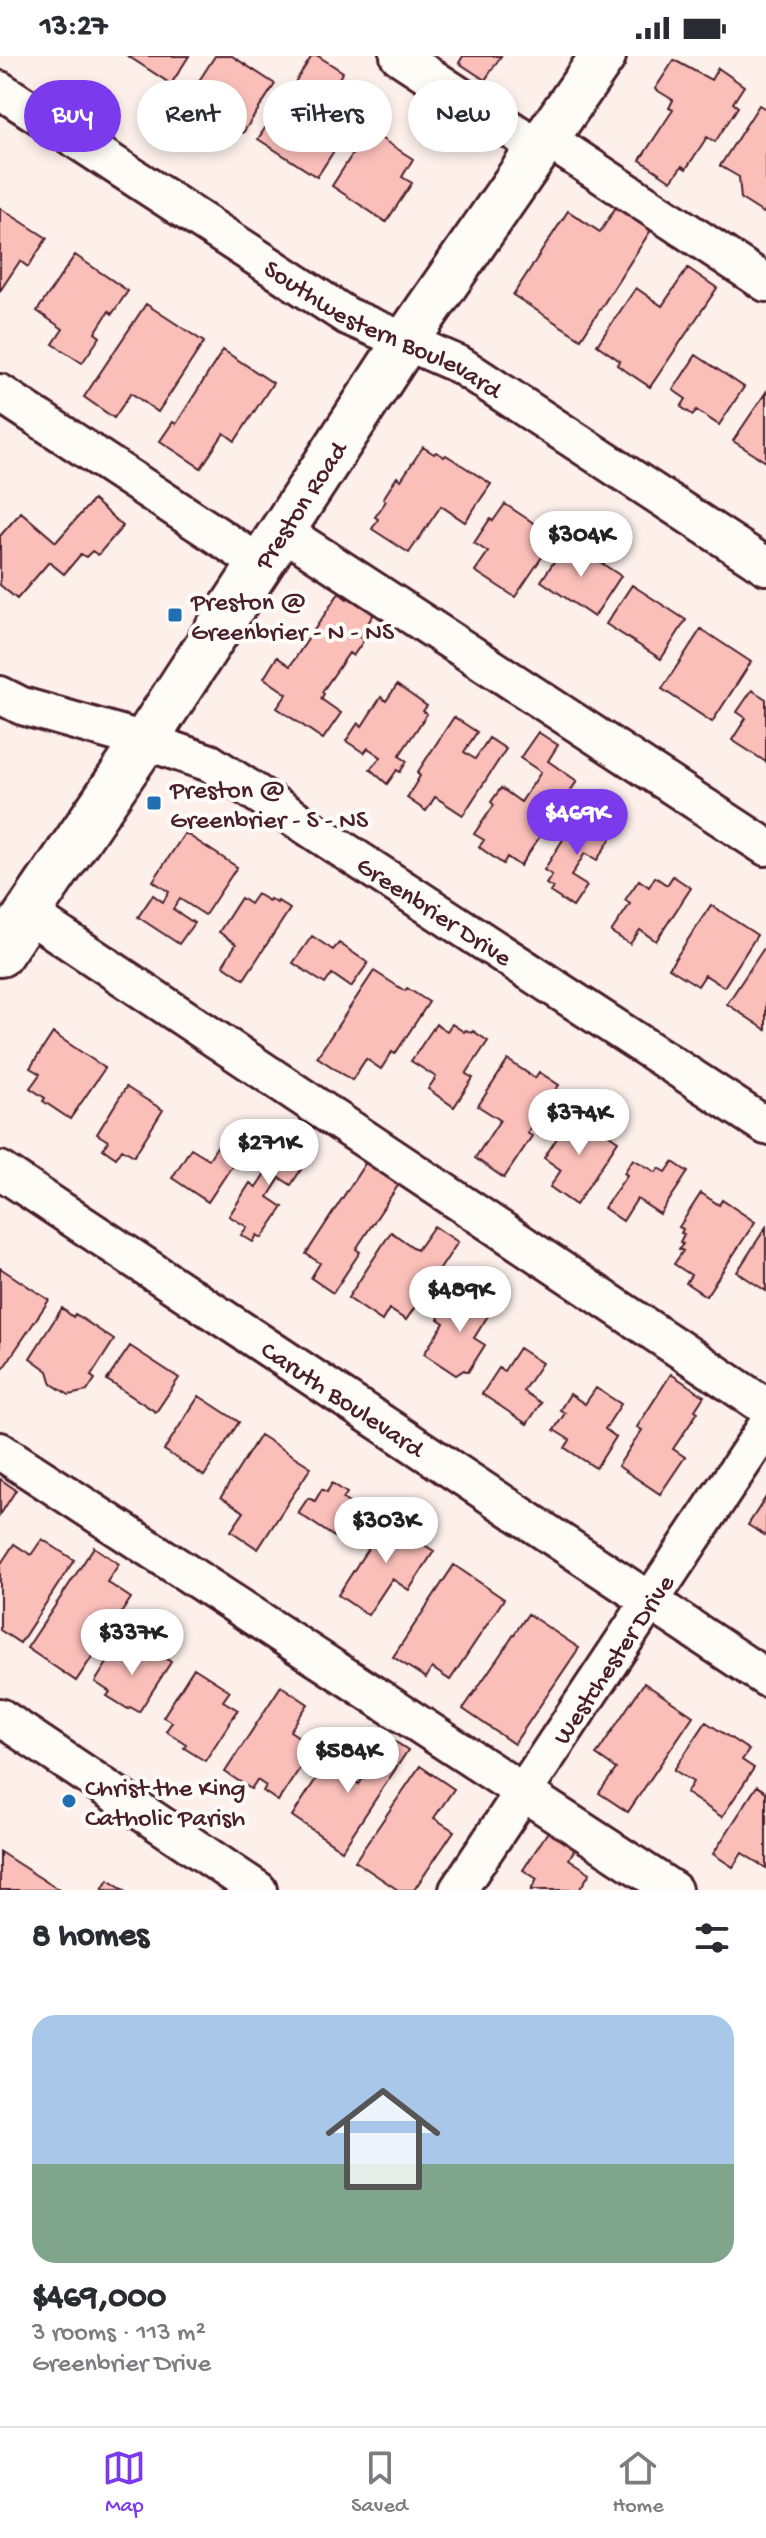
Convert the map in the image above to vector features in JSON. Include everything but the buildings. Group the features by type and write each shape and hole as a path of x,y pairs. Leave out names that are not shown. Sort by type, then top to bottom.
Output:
{"main road":[{"name":"Preston Road","path":"0,954 145,741 406,341 603,56"}],"street":[{"path":"399,56 766,283"},
{"name":"Southwestern Boulevard","path":"0,90 347,316 460,365 766,566"},
{"path":"0,393 270,546 766,847"},
{"name":"Greenbrier Drive","path":"0,695 22,706 210,763 766,1126"},
{"path":"27,913 766,1407"},
{"name":"Caruth Boulevard","path":"0,1170 766,1678"},
{"name":"Westchester Drive","path":"458,1890 766,1427"},
{"path":"0,1451 673,1890"},
{"path":"0,1717 258,1890"}],"place":[{"name":"Preston @ Greenbrier - N - NS","path":"175,615"},
{"name":"Preston @ Greenbrier - S - NS","path":"154,803"},
{"name":"Christ the King Catholic Parish","path":"69,1801"}]}
